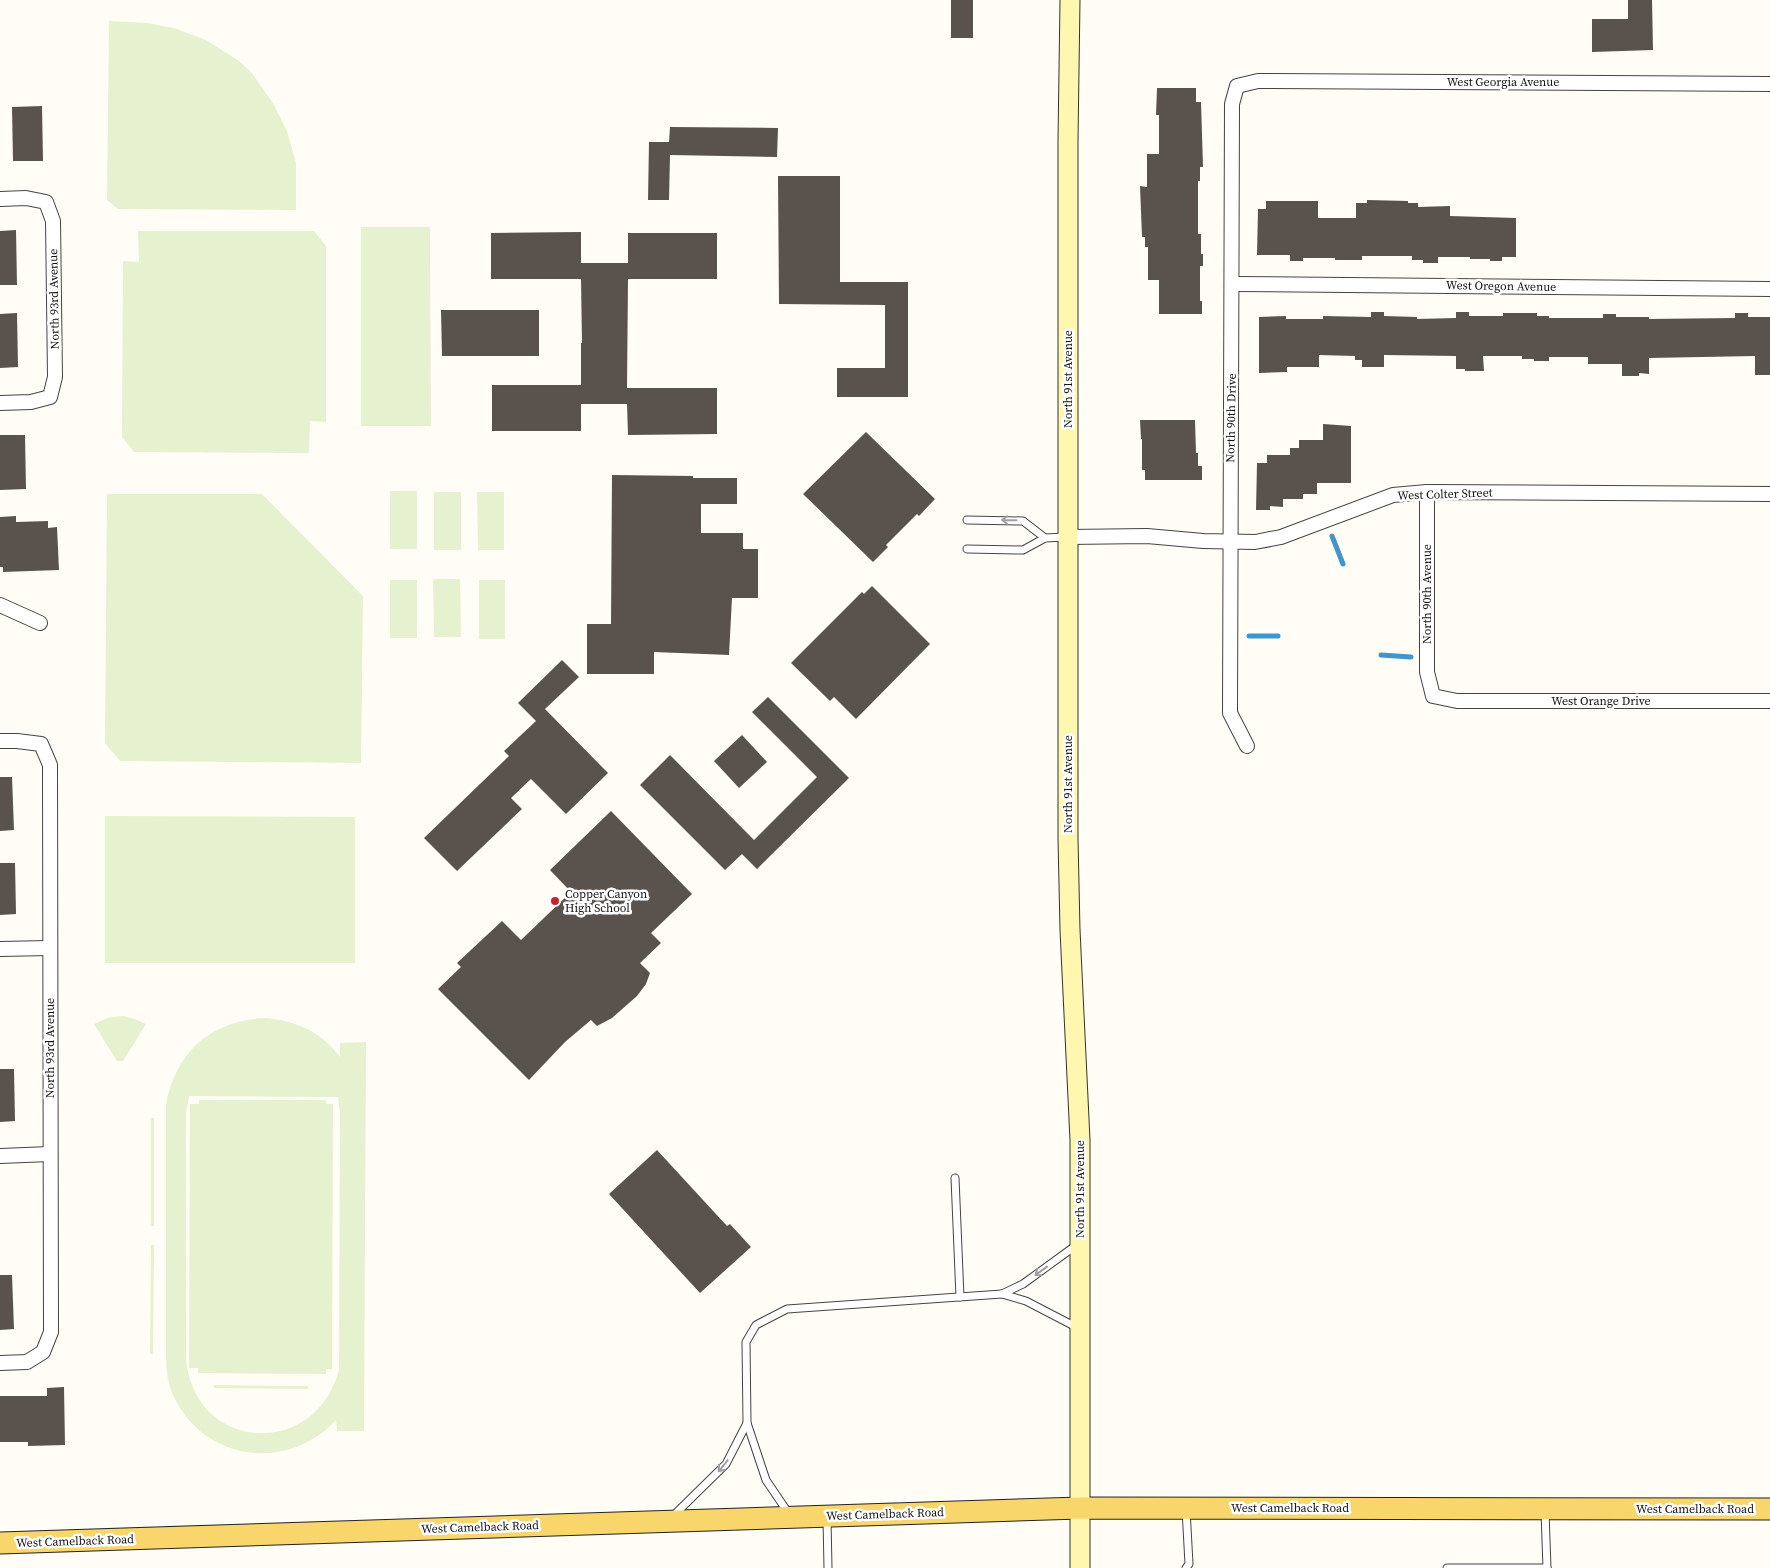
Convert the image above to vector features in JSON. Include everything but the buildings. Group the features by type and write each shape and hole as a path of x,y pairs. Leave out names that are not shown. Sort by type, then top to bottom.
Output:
{"main road":[{"name":"North 91st Avenue","path":"1070,0 1068,141 1068,847 1080,1140 1080,1568"},
{"name":"West Camelback Road","path":"0,1543 1080,1508 1770,1509"}],"street":[{"name":"West Georgia Avenue","path":"1237,86 1258,80 1770,84"},
{"name":"North 90th Drive","path":"1237,86 1232,104 1230,714 1247,746"},
{"name":"North 93rd Avenue","path":"0,199 26,198 46,202 53,221 55,377 50,397 31,402 0,403"},
{"name":"West Oregon Avenue","path":"1232,284 1770,289"},
{"name":"West Colter Street","path":"1068,536 1147,536 1255,542 1281,537 1393,495 1427,492 1770,494"},
{"name":"North 90th Avenue","path":"1427,492 1427,672 1433,696"},
{"path":"0,605 40,623"},
{"name":"West Orange Drive","path":"1433,696 1457,701 1770,701"},
{"name":"North 93rd Avenue","path":"0,741 41,744 50,765 50,1332 43,1352 27,1362 0,1363"},
{"path":"0,950 50,948"},
{"path":"0,1156 50,1154"}],"lane":[{"path":"968,520 1023,521 1045,538"},
{"path":"968,549 1023,550 1045,538 1068,536"},
{"path":"955,1178 960,1297"},
{"path":"1002,1294 1023,1284 1080,1242"},
{"path":"791,1517 766,1480 747,1424 746,1342 756,1325 787,1310 1002,1294 1026,1301 1080,1329"},
{"path":"669,1521 726,1464 747,1424"},
{"path":"1186,1508 1189,1564 1186,1568"},
{"path":"1447,1568 1546,1568 1545,1509"},
{"path":"827,1516 828,1568"}],"green space":[{"path":"109,21 147,23 174,28 206,40 239,61 252,73 274,105 287,131 296,163 296,210 118,209 107,200"},
{"path":"361,227 430,227 431,426 361,426"},
{"path":"138,231 314,231 326,246 326,422 310,421 309,453 134,452 122,437 123,261 139,262"},
{"path":"390,491 417,491 417,549 390,549"},
{"path":"434,492 461,492 461,550 434,550"},
{"path":"477,492 504,492 504,550 478,550"},
{"path":"107,494 262,494 363,596 361,763 120,761 105,743"},
{"path":"433,579 460,579 461,637 434,637"},
{"path":"390,580 417,580 417,638 390,638"},
{"path":"479,580 505,580 505,639 479,639"},
{"path":"105,816 355,817 355,963 105,963"},
{"path":"123,1016 146,1024 123,1061 117,1061 94,1024 110,1017"},
{"path":"266,1018 298,1025 317,1034 340,1057 340,1043 366,1042 364,1431 337,1431 336,1420 316,1437 294,1448 271,1453 247,1452 225,1446 204,1434 187,1417 173,1395 168,1380 166,1364 166,1104 178,1068 188,1054 213,1032 247,1020","holes":["189,1096 338,1097 340,1114 339,1370 326,1399 306,1420 281,1431 256,1433 231,1427 209,1412 194,1389 186,1358 186,1114"]},
{"path":"199,1100 326,1100 326,1104 333,1104 332,1369 326,1369 326,1374 198,1373 198,1368 189,1368 190,1104 199,1104"},
{"path":"151,1118 154,1118 154,1226 151,1226"},
{"path":"151,1245 154,1245 153,1354 150,1354"},
{"path":"214,1385 308,1386 308,1389 214,1388"}],"waterway":[{"path":"1332,536 1343,564"},
{"path":"1249,636 1278,636"},
{"path":"1381,655 1411,657"}],"place":[{"name":"Copper Canyon High School","path":"555,901"}]}
